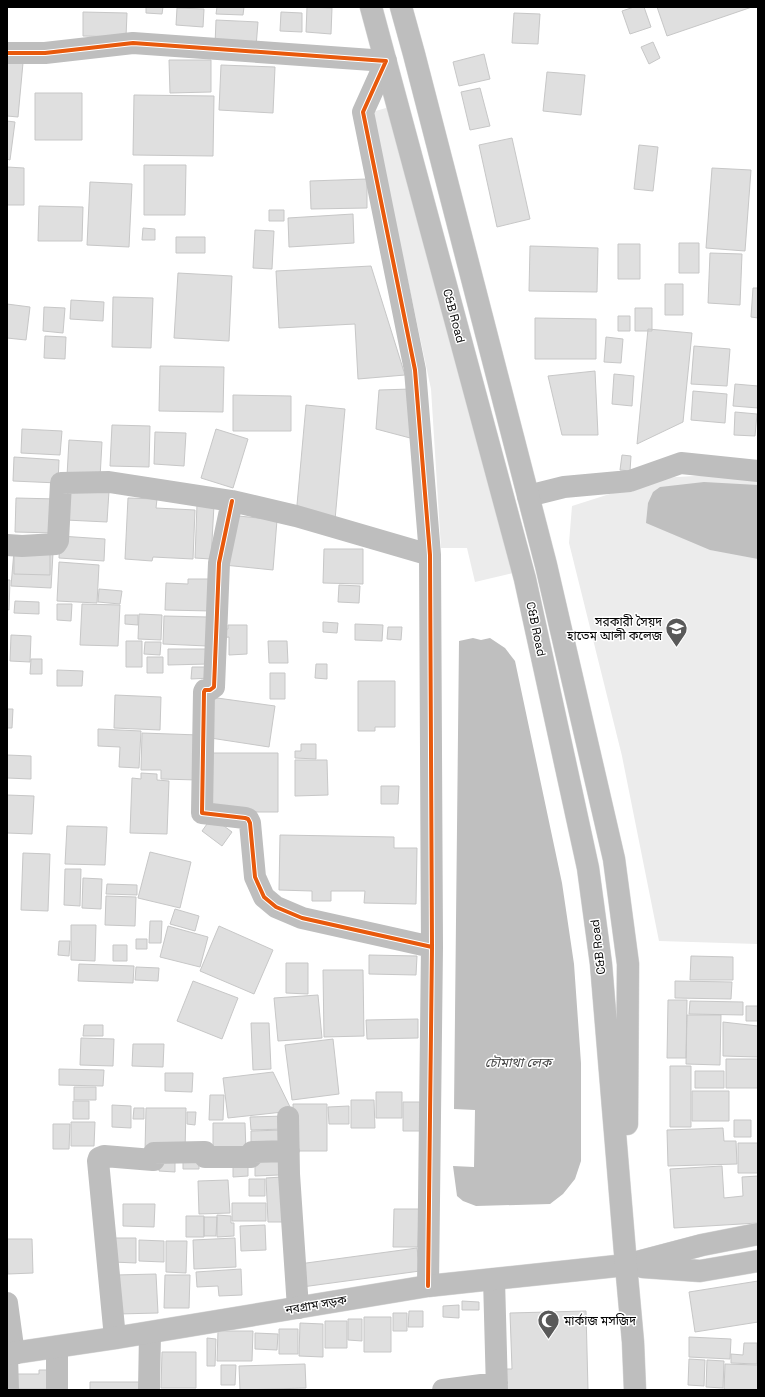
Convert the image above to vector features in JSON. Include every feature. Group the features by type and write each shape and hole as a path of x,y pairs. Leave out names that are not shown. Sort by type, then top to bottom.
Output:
{"main road":[{"name":"C&B Road","path":"371,7 525,579 588,868 601,964 633,1342 635,1390"},
{"name":"C&B Road","path":"401,7 546,565 614,859 628,964 626,1265"},
{"path":"7,53 45,53 134,43 386,61 363,112 415,370 430,556 432,947 428,1286"},
{"path":"528,496 564,487 630,481 681,463 758,470"},
{"path":"7,546 56,544 58,540 61,483 109,482 232,501 296,516 430,556"},
{"path":"232,501 219,563 214,687 210,690 205,690 204,692 202,812 248,819 250,823 255,877 264,897 276,907 302,918 432,947"},
{"path":"288,1117 288,1174 298,1308"},
{"path":"115,1338 98,1161 99,1158 104,1156 154,1160 154,1153 204,1152 205,1157 251,1157 252,1152 288,1151"},
{"path":"626,1265 702,1245 758,1234"},
{"path":"626,1265 700,1271 758,1261"},
{"name":"নবগ্রাম সড়ক","path":"9,1354 150,1333 428,1286 626,1265"},
{"path":"443,1390 497,1386 494,1279"},
{"path":"8,1314 8,1390"},
{"path":"149,1390 150,1333"},
{"path":"57,1347 57,1390"}],"shaded area":[{"path":"400,104 517,572 475,582 467,548 441,548 431,389 372,112"},
{"name":"সরকারী সৈয়দ হাতেম আলী কলেজ","path":"746,473 758,476 758,944 659,941 622,756 569,543 572,506 660,478"}],"water":[{"path":"704,482 758,485 758,559 710,550 646,523 648,503 653,492 660,487"},
{"name":"চৌমাথা লেক","path":"473,638 481,640 490,638 505,648 515,661 562,883 574,964 581,1063 581,1161 575,1179 563,1194 550,1204 476,1206 463,1201 457,1196 453,1166 474,1167 475,1110 454,1109 459,641"}],"building":[{"path":"146,7 163,7 162,14 146,13"},
{"path":"217,7 244,7 243,15 216,14"},
{"path":"307,7 332,8 331,34 306,32"},
{"path":"634,7 644,7 651,27 630,34 622,11"},
{"path":"657,7 752,7 667,36"},
{"path":"177,8 204,9 203,27 176,25"},
{"path":"83,12 127,13 126,37 83,36"},
{"path":"281,12 302,13 302,32 280,31"},
{"path":"514,13 540,14 538,44 512,43"},
{"path":"216,20 258,22 256,47 215,45"},
{"path":"653,42 660,58 649,64 641,47"},
{"path":"7,50 24,52 18,117 7,116"},
{"path":"484,54 490,79 459,86 453,62"},
{"path":"169,60 211,60 211,92 170,93"},
{"path":"221,65 275,67 273,113 219,110"},
{"path":"547,72 585,75 581,115 543,111"},
{"path":"480,88 490,126 470,130 461,92"},
{"path":"35,93 82,93 82,140 35,140"},
{"path":"134,95 214,96 213,156 133,155"},
{"path":"7,121 15,122 10,160 7,159"},
{"path":"512,138 530,219 497,227 479,145"},
{"path":"639,145 658,147 653,191 634,189"},
{"path":"144,165 186,165 185,215 144,215"},
{"path":"7,167 24,168 24,205 7,205"},
{"path":"712,168 751,170 745,251 706,248"},
{"path":"367,179 367,208 311,209 310,181"},
{"path":"90,182 132,184 129,247 87,245"},
{"path":"39,206 83,207 82,241 38,241"},
{"path":"269,210 284,210 284,221 269,221"},
{"path":"353,214 354,243 289,247 288,218"},
{"path":"143,228 155,229 155,240 142,240"},
{"path":"255,230 274,231 272,269 253,268"},
{"path":"176,237 205,237 205,253 176,253"},
{"path":"679,243 699,243 699,273 679,273"},
{"path":"618,244 640,244 640,279 618,279"},
{"path":"530,246 598,248 597,292 529,291"},
{"path":"710,253 742,254 740,305 708,303"},
{"path":"371,266 405,375 358,379 355,324 279,328 276,271"},
{"path":"178,273 232,276 229,341 174,338"},
{"path":"665,284 683,284 683,315 665,315"},
{"path":"753,288 758,288 758,318 751,317"},
{"path":"113,297 153,298 151,348 112,347"},
{"path":"71,300 104,302 103,321 70,319"},
{"path":"7,304 30,307 26,340 7,338"},
{"path":"44,307 65,308 63,333 43,331"},
{"path":"635,308 652,308 652,331 635,331"},
{"path":"618,316 630,316 630,331 618,331"},
{"path":"535,318 596,319 596,359 535,359"},
{"path":"648,329 692,333 683,422 637,444"},
{"path":"45,336 66,337 65,359 44,358"},
{"path":"606,337 623,339 621,363 604,362"},
{"path":"694,346 730,349 727,386 691,384"},
{"path":"160,366 224,367 223,412 159,411"},
{"path":"595,371 598,435 562,435 548,376"},
{"path":"614,374 634,376 632,406 612,404"},
{"path":"735,384 758,386 758,408 733,406"},
{"path":"411,389 414,439 376,429 379,390"},
{"path":"693,391 727,394 725,423 691,420"},
{"path":"233,395 291,396 291,431 233,431"},
{"path":"306,405 345,409 335,520 296,516"},
{"path":"735,412 757,414 755,436 734,435"},
{"path":"112,425 150,426 149,467 110,466"},
{"path":"22,429 62,431 60,455 21,453"},
{"path":"216,429 248,439 233,488 201,478"},
{"path":"155,432 186,433 184,466 154,464"},
{"path":"69,440 102,442 100,478 67,476"},
{"path":"622,455 631,456 630,471 620,470"},
{"path":"14,457 59,460 58,483 13,481"},
{"path":"68,489 109,491 107,522 66,520"},
{"path":"16,498 57,499 56,533 15,532"},
{"path":"128,498 157,499 156,508 195,510 193,559 153,557 152,561 125,559"},
{"path":"197,504 214,505 211,559 195,558"},
{"path":"229,515 277,520 273,570 224,565"},
{"path":"60,536 105,539 104,561 59,558"},
{"path":"324,549 363,549 363,584 323,583"},
{"path":"14,551 53,553 51,588 11,586"},
{"path":"14,552 50,553 50,575 14,574"},
{"path":"59,562 99,565 97,603 57,601"},
{"path":"188,579 213,579 212,611 165,610 166,583 188,584"},
{"path":"7,580 10,580 9,610 7,609"},
{"path":"339,585 360,586 359,603 338,602"},
{"path":"99,589 122,591 120,604 98,602"},
{"path":"15,601 39,602 39,614 14,613"},
{"path":"57,604 72,604 71,621 57,620"},
{"path":"82,604 120,605 118,646 80,645"},
{"path":"139,614 162,615 161,640 138,639"},
{"path":"125,615 138,615 138,625 125,624"},
{"path":"164,616 208,617 207,646 163,644"},
{"path":"323,622 338,623 337,633 323,632"},
{"path":"355,624 383,625 382,641 355,640"},
{"path":"228,625 247,625 247,654 229,655 229,637 221,638 221,629 228,629"},
{"path":"388,627 402,627 401,640 387,639"},
{"path":"11,635 31,636 30,662 10,661"},
{"path":"126,641 142,641 142,667 126,667"},
{"path":"268,641 287,641 288,663 269,663"},
{"path":"145,642 161,642 160,655 144,654"},
{"path":"168,649 207,649 208,664 168,665"},
{"path":"147,657 163,657 163,673 147,673"},
{"path":"31,659 42,659 42,674 30,674"},
{"path":"316,664 327,664 327,679 315,678"},
{"path":"192,667 211,667 211,678 191,679"},
{"path":"57,670 83,671 82,686 57,686"},
{"path":"270,673 285,673 285,699 270,699"},
{"path":"358,681 395,681 395,727 375,727 375,731 358,731"},
{"path":"115,695 161,697 160,730 114,728"},
{"path":"210,697 275,706 269,747 204,737"},
{"path":"7,709 13,709 12,728 7,728"},
{"path":"98,729 141,731 139,768 119,767 120,747 98,746"},
{"path":"142,733 199,735 198,780 161,779 161,770 141,770"},
{"path":"301,744 316,744 316,759 295,758 295,751 301,751"},
{"path":"209,753 278,753 278,812 227,812 209,807"},
{"path":"7,755 31,756 31,779 7,778"},
{"path":"295,760 327,760 328,795 295,796"},
{"path":"141,773 157,774 157,780 169,781 167,834 130,833 132,778 141,779"},
{"path":"381,786 399,786 398,804 381,804"},
{"path":"7,795 34,796 32,834 7,833"},
{"path":"212,817 232,832 222,846 202,831"},
{"path":"67,826 107,827 105,865 65,864"},
{"path":"280,835 394,837 394,848 417,848 416,904 364,903 365,891 331,891 331,901 312,901 312,891 279,890"},
{"path":"150,852 191,862 180,908 138,898"},
{"path":"23,853 50,854 48,911 21,910"},
{"path":"65,869 81,869 80,906 64,905"},
{"path":"83,878 102,879 101,909 82,908"},
{"path":"107,884 137,885 137,895 106,894"},
{"path":"106,896 136,897 135,926 105,925"},
{"path":"175,909 199,916 195,931 170,924"},
{"path":"150,921 162,921 161,943 149,943"},
{"path":"71,925 96,925 95,961 71,960"},
{"path":"168,926 208,937 200,967 160,957"},
{"path":"219,926 273,950 254,994 200,971"},
{"path":"136,939 147,939 147,949 136,949"},
{"path":"59,941 70,941 69,956 58,955"},
{"path":"113,945 127,945 127,961 113,961"},
{"path":"369,955 417,956 416,975 369,974"},
{"path":"691,956 733,957 733,980 690,980"},
{"path":"286,963 308,963 308,994 286,993"},
{"path":"79,964 134,966 133,983 78,981"},
{"path":"136,967 159,968 158,981 135,980"},
{"path":"323,970 363,970 364,1036 324,1037"},
{"path":"193,981 238,998 222,1039 177,1021"},
{"path":"675,981 732,982 731,999 675,998"},
{"path":"318,995 322,1038 278,1041 274,998"},
{"path":"668,1000 687,1000 686,1058 667,1058"},
{"path":"690,1001 743,1002 743,1015 689,1014"},
{"path":"746,1006 758,1006 758,1021 746,1021"},
{"path":"687,1015 721,1015 720,1065 686,1064"},
{"path":"418,1019 418,1038 367,1039 366,1020"},
{"path":"723,1022 758,1026 758,1057 723,1056"},
{"path":"251,1023 269,1023 271,1069 253,1070"},
{"path":"84,1025 103,1025 103,1036 83,1036"},
{"path":"81,1038 114,1039 113,1066 80,1065"},
{"path":"333,1039 339,1094 292,1100 285,1045"},
{"path":"133,1044 164,1044 163,1067 132,1066"},
{"path":"726,1059 758,1059 758,1088 726,1088"},
{"path":"670,1066 691,1066 691,1127 670,1127"},
{"path":"59,1069 104,1070 103,1086 59,1085"},
{"path":"695,1071 724,1071 724,1088 695,1088"},
{"path":"273,1072 292,1111 228,1118 223,1078"},
{"path":"165,1073 193,1073 192,1092 165,1091"},
{"path":"74,1087 96,1087 96,1100 74,1100"},
{"path":"692,1091 729,1091 729,1121 692,1121"},
{"path":"376,1092 402,1092 402,1118 376,1118"},
{"path":"210,1095 224,1095 223,1120 209,1120"},
{"path":"351,1100 374,1100 375,1128 351,1128"},
{"path":"73,1101 89,1101 89,1119 73,1119"},
{"path":"403,1102 420,1102 420,1131 403,1131"},
{"path":"293,1104 327,1104 327,1151 294,1151"},
{"path":"112,1105 131,1106 131,1128 112,1127"},
{"path":"349,1106 349,1124 329,1124 328,1107"},
{"path":"134,1108 144,1108 144,1119 133,1119"},
{"path":"146,1108 186,1108 185,1152 145,1151"},
{"path":"187,1112 196,1112 195,1125 187,1124"},
{"path":"285,1116 285,1129 251,1130 250,1117"},
{"path":"734,1120 751,1120 751,1137 734,1137"},
{"path":"71,1122 95,1122 94,1146 71,1146"},
{"path":"213,1123 245,1123 246,1152 213,1152"},
{"path":"53,1124 70,1124 69,1149 53,1149"},
{"path":"723,1128 724,1141 736,1141 737,1164 668,1166 667,1130"},
{"path":"283,1130 284,1151 251,1151 251,1131"},
{"path":"738,1143 758,1143 758,1173 738,1173"},
{"path":"183,1153 199,1154 199,1169 183,1169"},
{"path":"255,1153 279,1153 279,1175 255,1176"},
{"path":"159,1154 175,1154 175,1172 159,1171"},
{"path":"233,1163 248,1163 248,1176 233,1177"},
{"path":"722,1166 724,1198 743,1196 742,1177 758,1176 758,1223 674,1228 670,1169"},
{"path":"282,1177 284,1222 268,1222 266,1178"},
{"path":"249,1179 265,1179 265,1196 249,1196"},
{"path":"228,1180 230,1213 199,1214 198,1181"},
{"path":"232,1203 266,1203 266,1221 232,1221"},
{"path":"123,1204 155,1204 154,1227 123,1226"},
{"path":"394,1209 419,1209 418,1247 393,1247"},
{"path":"217,1215 231,1216 231,1223 234,1223 234,1236 217,1237"},
{"path":"186,1216 204,1216 204,1237 186,1237"},
{"path":"204,1217 217,1217 216,1236 204,1236"},
{"path":"265,1225 266,1250 241,1251 240,1226"},
{"path":"114,1238 136,1238 136,1263 113,1262"},
{"path":"235,1238 236,1267 194,1269 193,1240"},
{"path":"7,1239 32,1239 33,1273 8,1274"},
{"path":"139,1240 164,1241 164,1262 139,1261"},
{"path":"166,1241 187,1241 186,1273 166,1272"},
{"path":"417,1248 420,1271 302,1287 299,1264"},
{"path":"241,1269 242,1295 219,1296 218,1286 197,1287 196,1272"},
{"path":"156,1274 158,1313 118,1314 116,1275"},
{"path":"165,1275 190,1275 189,1308 164,1308"},
{"path":"758,1281 758,1322 695,1332 689,1292"},
{"path":"462,1301 479,1302 479,1310 462,1310"},
{"path":"459,1305 459,1318 443,1317 443,1306"},
{"path":"409,1311 423,1311 423,1327 408,1327"},
{"name":"মার্কাজ মসজিদ","path":"586,1311 588,1390 506,1390 505,1369 512,1369 510,1313"},
{"path":"393,1313 407,1313 407,1331 393,1331"},
{"path":"364,1317 391,1317 391,1352 364,1352"},
{"path":"348,1319 362,1319 362,1341 348,1340"},
{"path":"325,1321 347,1321 347,1348 325,1348"},
{"path":"300,1323 323,1324 323,1357 299,1356"},
{"path":"279,1329 298,1329 298,1354 279,1354"},
{"path":"218,1331 253,1331 252,1361 217,1361"},
{"path":"255,1333 278,1334 277,1350 255,1349"},
{"path":"689,1337 731,1339 730,1359 689,1357"},
{"path":"207,1338 216,1339 215,1366 207,1366"},
{"path":"744,1343 757,1343 757,1364 731,1363 731,1354 743,1355"},
{"path":"162,1352 196,1352 196,1388 161,1388"},
{"path":"689,1359 705,1360 704,1386 688,1385"},
{"path":"707,1360 724,1361 723,1388 706,1387"},
{"path":"305,1364 306,1388 240,1390 239,1366"},
{"path":"725,1364 758,1365 758,1390 724,1390"},
{"path":"221,1365 236,1365 235,1385 221,1385"},
{"path":"39,1370 47,1370 47,1389 9,1389 9,1374 39,1374"},
{"path":"90,1382 142,1382 142,1390 90,1390"}],"cycle path":[{"path":"7,53 45,53 133,43 386,61 363,112 415,370 430,555 432,947 428,1286"},
{"path":"232,501 219,563 214,687 210,690 205,690 204,692 202,813 248,819 250,823 255,877 264,897 276,907 302,918 432,947"}],"place":[{"name":"সরকারী সৈয়দ হাতেম আলী কলেজ","path":"677,648"},
{"name":"মার্কাজ মসজিদ","path":"549,1340"}]}
